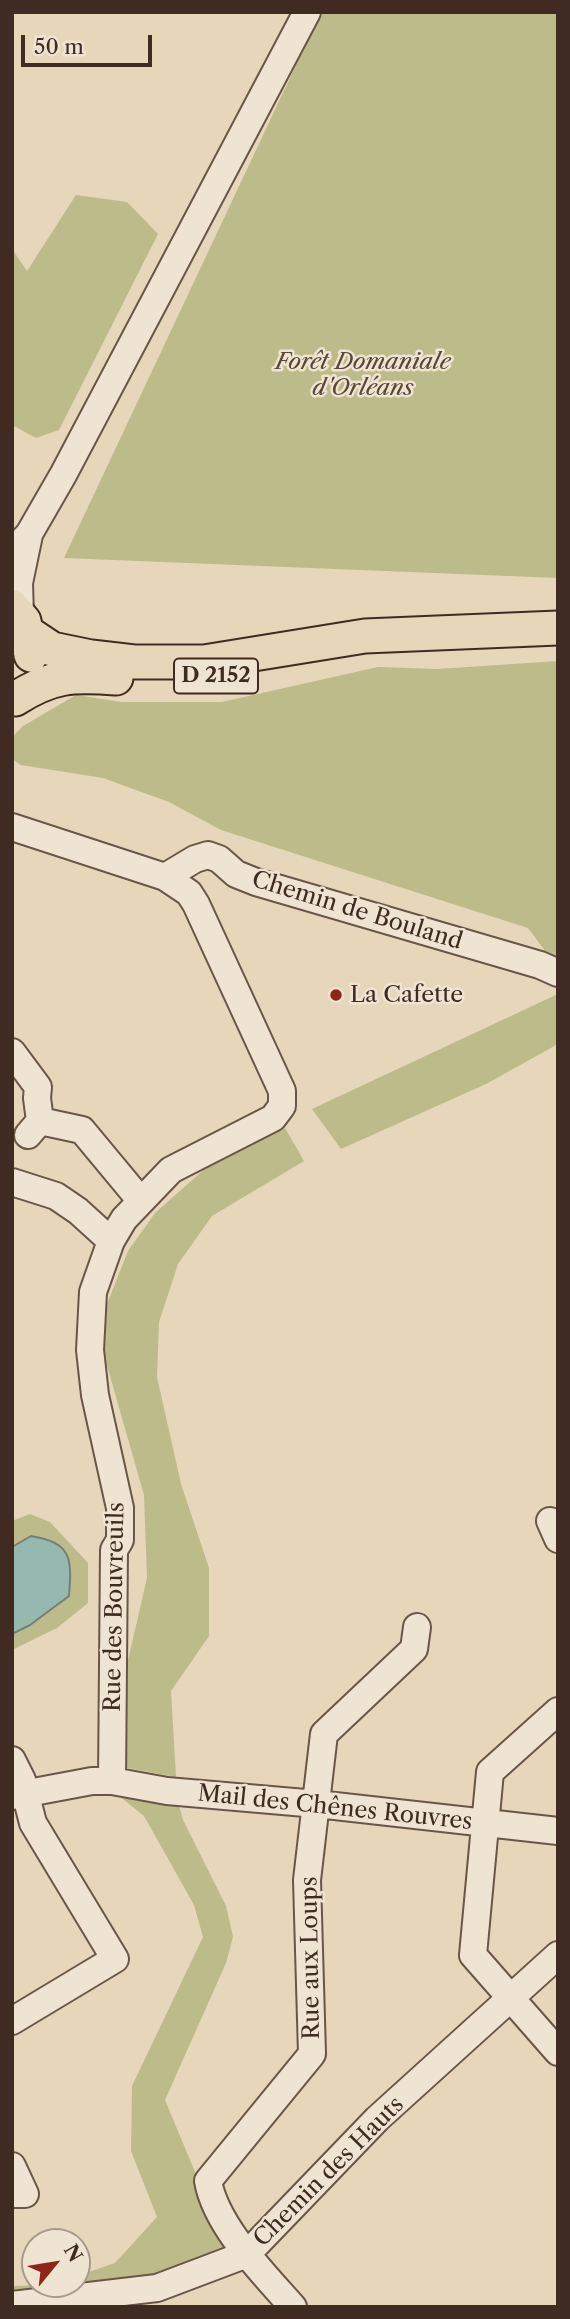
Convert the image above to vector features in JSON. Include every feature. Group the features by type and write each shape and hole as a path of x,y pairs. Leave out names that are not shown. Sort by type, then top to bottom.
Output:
{"main road":[{"name":"D 2152","path":"20,619 52,649 134,662 204,662 365,636 418,636 558,628"},
{"path":"14,700 27,680 32,651 20,619"},
{"name":"D 2152","path":"14,700 36,686 66,677 147,679 214,676 285,665 418,636"}],"street":[{"path":"20,619 19,583 23,555 21,543 63,475 307,12"},
{"path":"12,827 165,877"},
{"name":"Chemin de Bouland","path":"165,877 195,859 208,855 219,859 236,874 256,882 540,965 558,973"},
{"name":"Rue des Bouvreuils","path":"112,1781 114,1549 120,1540 120,1508 96,1395 90,1350 93,1292 111,1241 124,1219 172,1170 273,1118 282,1106 282,1091 276,1074 196,904 189,893 165,877"},
{"path":"12,1052 38,1087 34,1128 82,1130 141,1201"},
{"path":"12,1182 56,1196 78,1210 111,1241"},
{"name":"Rue aux Loups","path":"293,2307 247,2254 210,2193 208,2181 312,2054 307,1881 324,1734 414,1648 418,1627"},
{"path":"558,1711 490,1772 473,1955 558,2052"},
{"path":"12,1760 22,1780 18,1795 33,1824 115,1959 12,2021"},
{"name":"Mail des Chênes Rouvres","path":"18,1795 112,1781 167,1791 317,1804 558,1831"},
{"name":"Chemin des Hauts","path":"12,2305 157,2288 247,2254 377,2119 558,1955"},
{"path":"12,2165 25,2193 12,2194"}],"green space":[{"name":"Forêt Domaniale d'Orléans","path":"321,12 558,12 558,578 64,558"},
{"path":"76,195 127,202 158,234 59,430 36,438 12,425 12,249 27,271"},
{"path":"558,661 558,986 554,963 528,928 221,830 169,802 103,778 21,765 12,759 12,737 23,726 76,695 122,702 222,702 378,667 438,669"},
{"path":"558,994 558,1044 486,1084 341,1149 312,1109"},
{"path":"285,1128 304,1161 212,1216 178,1264 159,1322 157,1377 181,1484 209,1568 209,1636 171,1691 176,1777 122,1767 126,1669 147,1578 144,1495 104,1355 107,1304 128,1251 155,1213 207,1167"},
{"path":"30,1514 50,1522 88,1563 88,1603 57,1628 12,1650 12,1521"},
{"path":"118,1795 177,1798 183,1820 226,1906 233,1937 226,1963 165,2100 235,2268 91,2293 91,2271 115,2263 157,2217 131,2151 132,2086 203,1937 194,1905 144,1816"},
{"path":"12,2286 21,2286 21,2298 63,2298 12,2307"}],"water":[{"path":"31,1536 55,1543 67,1554 70,1572 69,1596 30,1625 12,1634 12,1547"}],"place":[{"name":"La Cafette","path":"336,995"}]}
